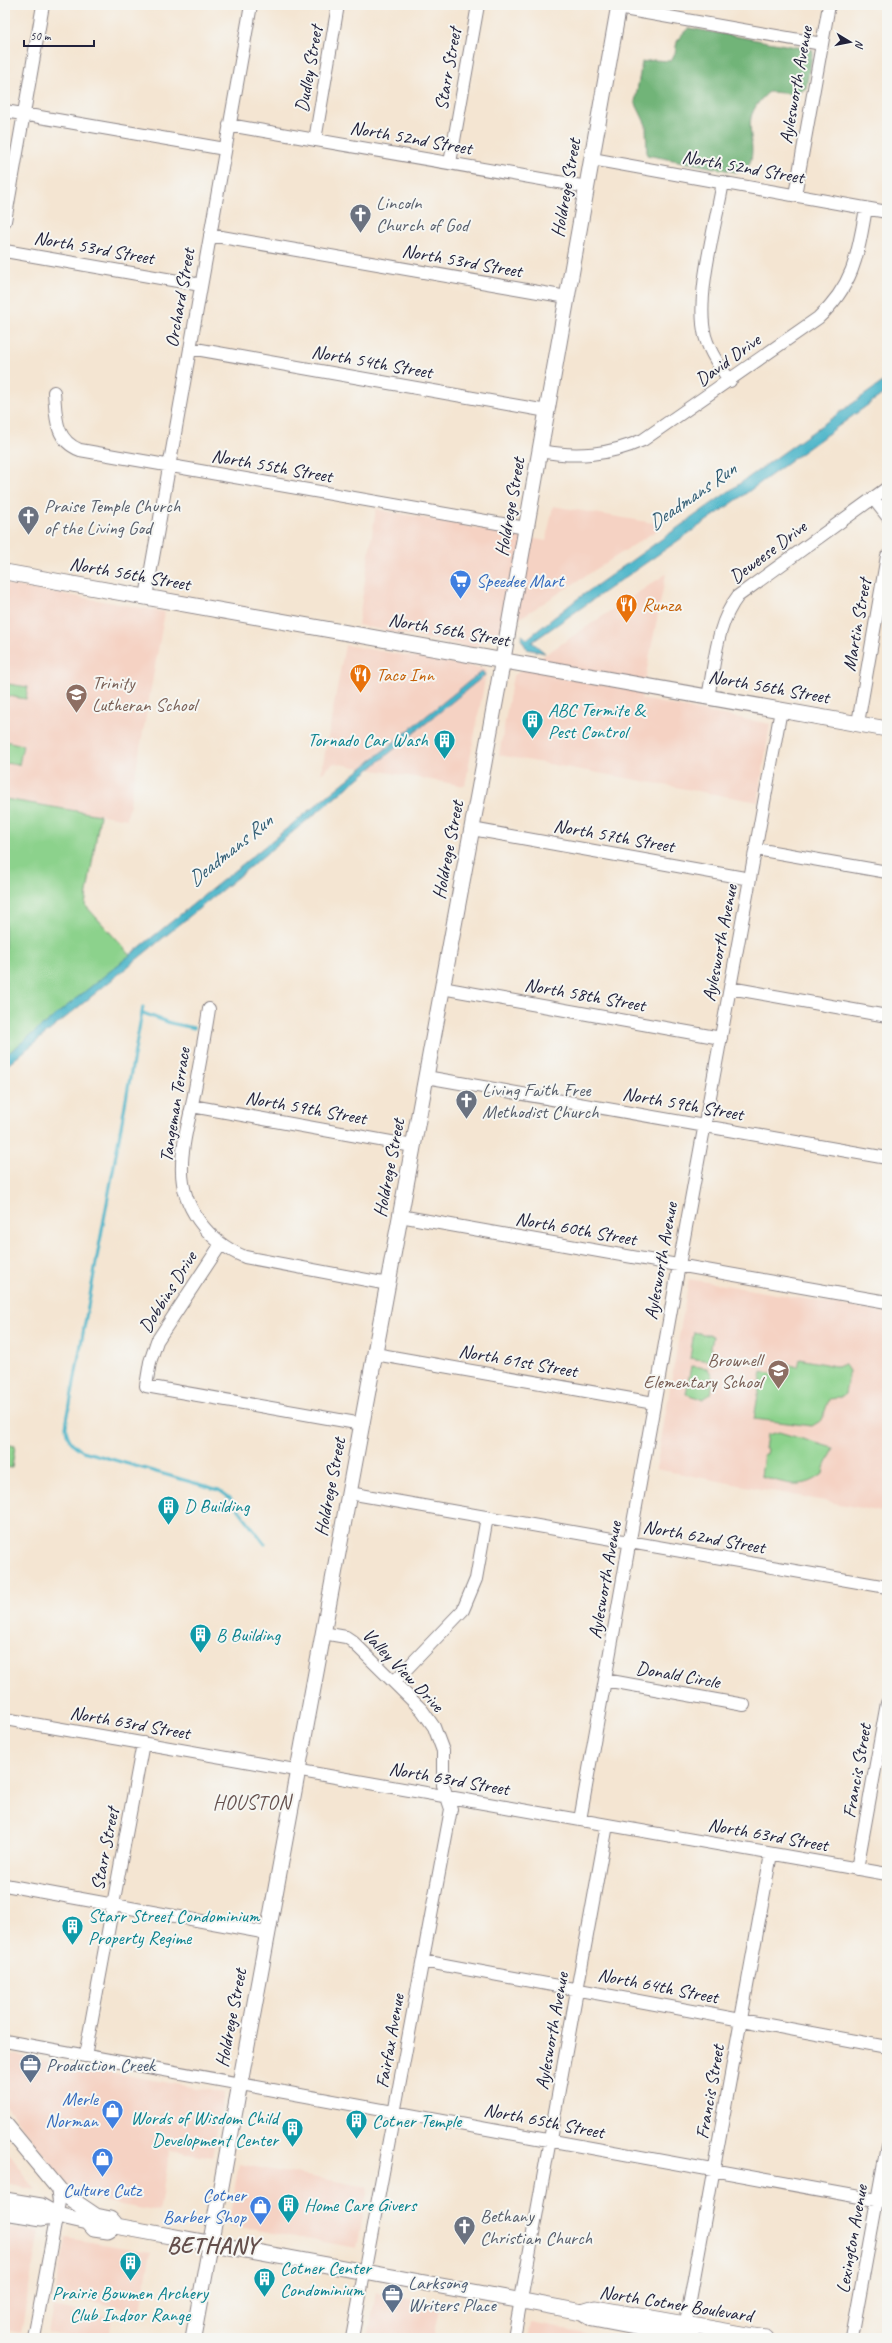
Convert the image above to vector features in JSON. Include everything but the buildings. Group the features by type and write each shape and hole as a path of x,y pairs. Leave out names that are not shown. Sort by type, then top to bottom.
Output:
{"main road":[{"name":"Holdrege Street","path":"193,2338 503,660 618,6"},
{"name":"North 56th Street","path":"5,572 887,729"},
{"name":"North Cotner Boulevard","path":"5,2124 58,2188 92,2219"},
{"path":"5,2129 52,2197 57,2215"},
{"path":"5,2200 41,2206 57,2215"},
{"path":"5,2212 42,2218 57,2215"},
{"name":"North Cotner Boulevard","path":"57,2215 92,2219 110,2219 116,2226 582,2312 595,2308 687,2333 765,2338"}],"street":[{"path":"5,221 43,5"},
{"name":"Orchard Street","path":"146,597 251,5"},
{"name":"Dudley Street","path":"314,140 338,5"},
{"name":"Starr Street","path":"450,163 478,5"},
{"name":"Aylesworth Avenue","path":"795,195 828,5"},
{"path":"618,6 822,44"},
{"path":"5,111 225,149"},
{"name":"North 52nd Street","path":"229,125 587,187"},
{"name":"North 52nd Street","path":"592,159 887,212"},
{"path":"723,182 704,293 702,315 709,345 730,381"},
{"name":"David Drive","path":"540,451 588,456 626,447 656,433 818,318 835,300 847,282 855,262 866,208"},
{"name":"North 53rd Street","path":"210,235 567,297"},
{"name":"North 53rd Street","path":"5,251 201,285"},
{"name":"North 54th Street","path":"190,348 547,411"},
{"name":"North 55th Street","path":"54,392 57,426 62,437 70,446 80,450 526,528"},
{"name":"Deweese Drive","path":"708,697 721,628 725,615 738,596 887,488"},
{"path":"873,498 887,516"},
{"name":"Martin Street","path":"858,723 887,556"},
{"name":"Aylesworth Avenue","path":"580,1820 704,1126 781,710"},
{"name":"North 57th Street","path":"472,829 750,879"},
{"path":"756,849 887,872"},
{"name":"North 58th Street","path":"442,988 720,1038"},
{"path":"730,988 887,1016"},
{"name":"Tangeman Terrace","path":"209,1008 182,1156 184,1185 195,1215 203,1227 221,1244"},
{"name":"North 59th Street","path":"426,1077 887,1158"},
{"name":"North 59th Street","path":"192,1106 413,1146"},
{"name":"North 60th Street","path":"400,1216 887,1302"},
{"path":"221,1244 238,1254 259,1261 388,1284"},
{"name":"Dobbins Drive","path":"221,1244 157,1341 150,1362 146,1386 362,1424"},
{"name":"North 61st Street","path":"375,1354 654,1403"},
{"name":"North 62nd Street","path":"349,1493 887,1588"},
{"path":"394,1682 463,1610 476,1579 487,1517"},
{"name":"Valley View Drive","path":"323,1632 349,1639 422,1710 436,1732 443,1751 443,1784 447,1797"},
{"name":"Donald Circle","path":"605,1680 744,1705"},
{"name":"Francis Street","path":"857,1869 885,1730 887,1703"},
{"name":"North 63rd Street","path":"5,1719 887,1874"},
{"name":"Starr Street","path":"85,2056 143,1743"},
{"name":"Fairfax Avenue","path":"352,2338 451,1809 447,1797"},
{"name":"Aylesworth Avenue","path":"514,2338 607,1825"},
{"name":"Francis Street","path":"687,2333 714,2171 771,1854"},
{"path":"5,1885 267,1933"},
{"name":"North 64th Street","path":"423,1961 887,2047"},
{"name":"North 65th Street","path":"5,2041 882,2202"},
{"name":"Lexington Avenue","path":"852,2338 882,2202 887,2146"},
{"path":"34,2338 57,2215 59,2202 58,2188"}],"shaded area":[{"path":"553,506 665,525 473,648 358,625 376,509 546,541"},
{"path":"666,574 641,699 770,724 758,802 499,755 513,676"},
{"name":"Trinity Lutheran School","path":"5,584 165,612 127,819 5,799"},
{"path":"345,645 487,669 465,786 334,763 321,774"},
{"name":"Brownell Elementary School","path":"689,1279 887,1313 887,1513 656,1469"},
{"path":"5,2053 224,2093 212,2157 170,2150 159,2212 75,2196 5,2104"},
{"path":"5,2148 36,2190 5,2184"},
{"path":"239,2164 368,2187 357,2248 228,2225"},
{"path":"5,2226 39,2232 21,2333 5,2330"},
{"path":"66,2238 151,2252 140,2311 55,2295"},
{"path":"376,2292 440,2304 433,2338 368,2338"},
{"path":"53,2306 112,2317 109,2338 76,2338 48,2333"},
{"path":"531,2323 614,2338 528,2338"}],"green space":[{"path":"689,28 813,50 806,88 802,91 793,93 769,92 761,99 755,108 750,121 752,157 749,164 744,169 736,172 647,155 646,125 635,102 642,62 654,60 671,61 679,38"},
{"path":"8,684 28,687 26,699 8,696 6,694"},
{"path":"5,741 23,745 19,765 5,763"},
{"path":"5,799 100,815 85,905 134,959 5,1062"},
{"path":"694,1332 713,1336 709,1361 690,1358"},
{"path":"800,1359 835,1366 845,1365 849,1371 845,1394 839,1398 829,1399 822,1420 812,1426 754,1419 762,1371 778,1375 787,1364 798,1367"},
{"path":"691,1366 707,1368 711,1374 711,1394 703,1399 686,1394"},
{"path":"779,1432 833,1448 832,1454 825,1465 823,1474 815,1479 800,1484 785,1483 761,1476 764,1454 767,1454 768,1449 765,1449 767,1435"},
{"path":"5,1444 15,1446 12,1468 5,1467"}],"water":[{"path":"887,379 887,391 738,499 532,642 545,653 527,649 521,639 522,635 527,639 576,600"},
{"path":"482,671 485,675 5,1067 5,1056"}],"waterway":[{"path":"143,1007 66,1430 71,1441 76,1447 83,1451 219,1490 230,1498 265,1544"},
{"path":"143,1013 170,1023 194,1028"}],"place":[{"name":"Lincoln Church of God","path":"360,234"},
{"name":"Praise Temple Church of the Living God","path":"29,536"},
{"name":"Speedee Mart","path":"461,600"},
{"name":"Runza","path":"627,624"},
{"name":"Taco Inn","path":"361,694"},
{"name":"Trinity Lutheran School","path":"76,714"},
{"name":"ABC Termite & Pest Control","path":"532,740"},
{"name":"Tornado Car Wash","path":"444,760"},
{"name":"Living Faith Free Methodist Church","path":"467,1120"},
{"name":"Brownell Elementary School","path":"778,1390"},
{"name":"D Building","path":"168,1526"},
{"name":"B Building","path":"201,1654"},
{"name":"Starr Street Condominium Property Regime","path":"73,1946"},
{"name":"Production Creek","path":"30,2084"},
{"name":"Merle Norman","path":"113,2130"},
{"name":"Cotner Temple","path":"357,2140"},
{"name":"Words of Wisdom Child Development Center","path":"293,2148"},
{"name":"Culture Cutz","path":"102,2178"},
{"name":"Home Care Givers","path":"289,2224"},
{"name":"Cotner Barber Shop","path":"261,2226"},
{"name":"Bethany Christian Church","path":"464,2246"},
{"name":"Prairie Bowmen Archery Club Indoor Range","path":"130,2282"},
{"name":"Cotner Center Condominium","path":"265,2298"},
{"name":"Larksong Writers Place","path":"393,2314"}],"district":[{"name":"HOUSTON","path":"252,1802"},
{"name":"BETHANY","path":"213,2245"}],"water label":[{"name":"Deadmans Run","path":"692,496"},
{"name":"Deadmans Run","path":"230,850"}]}
